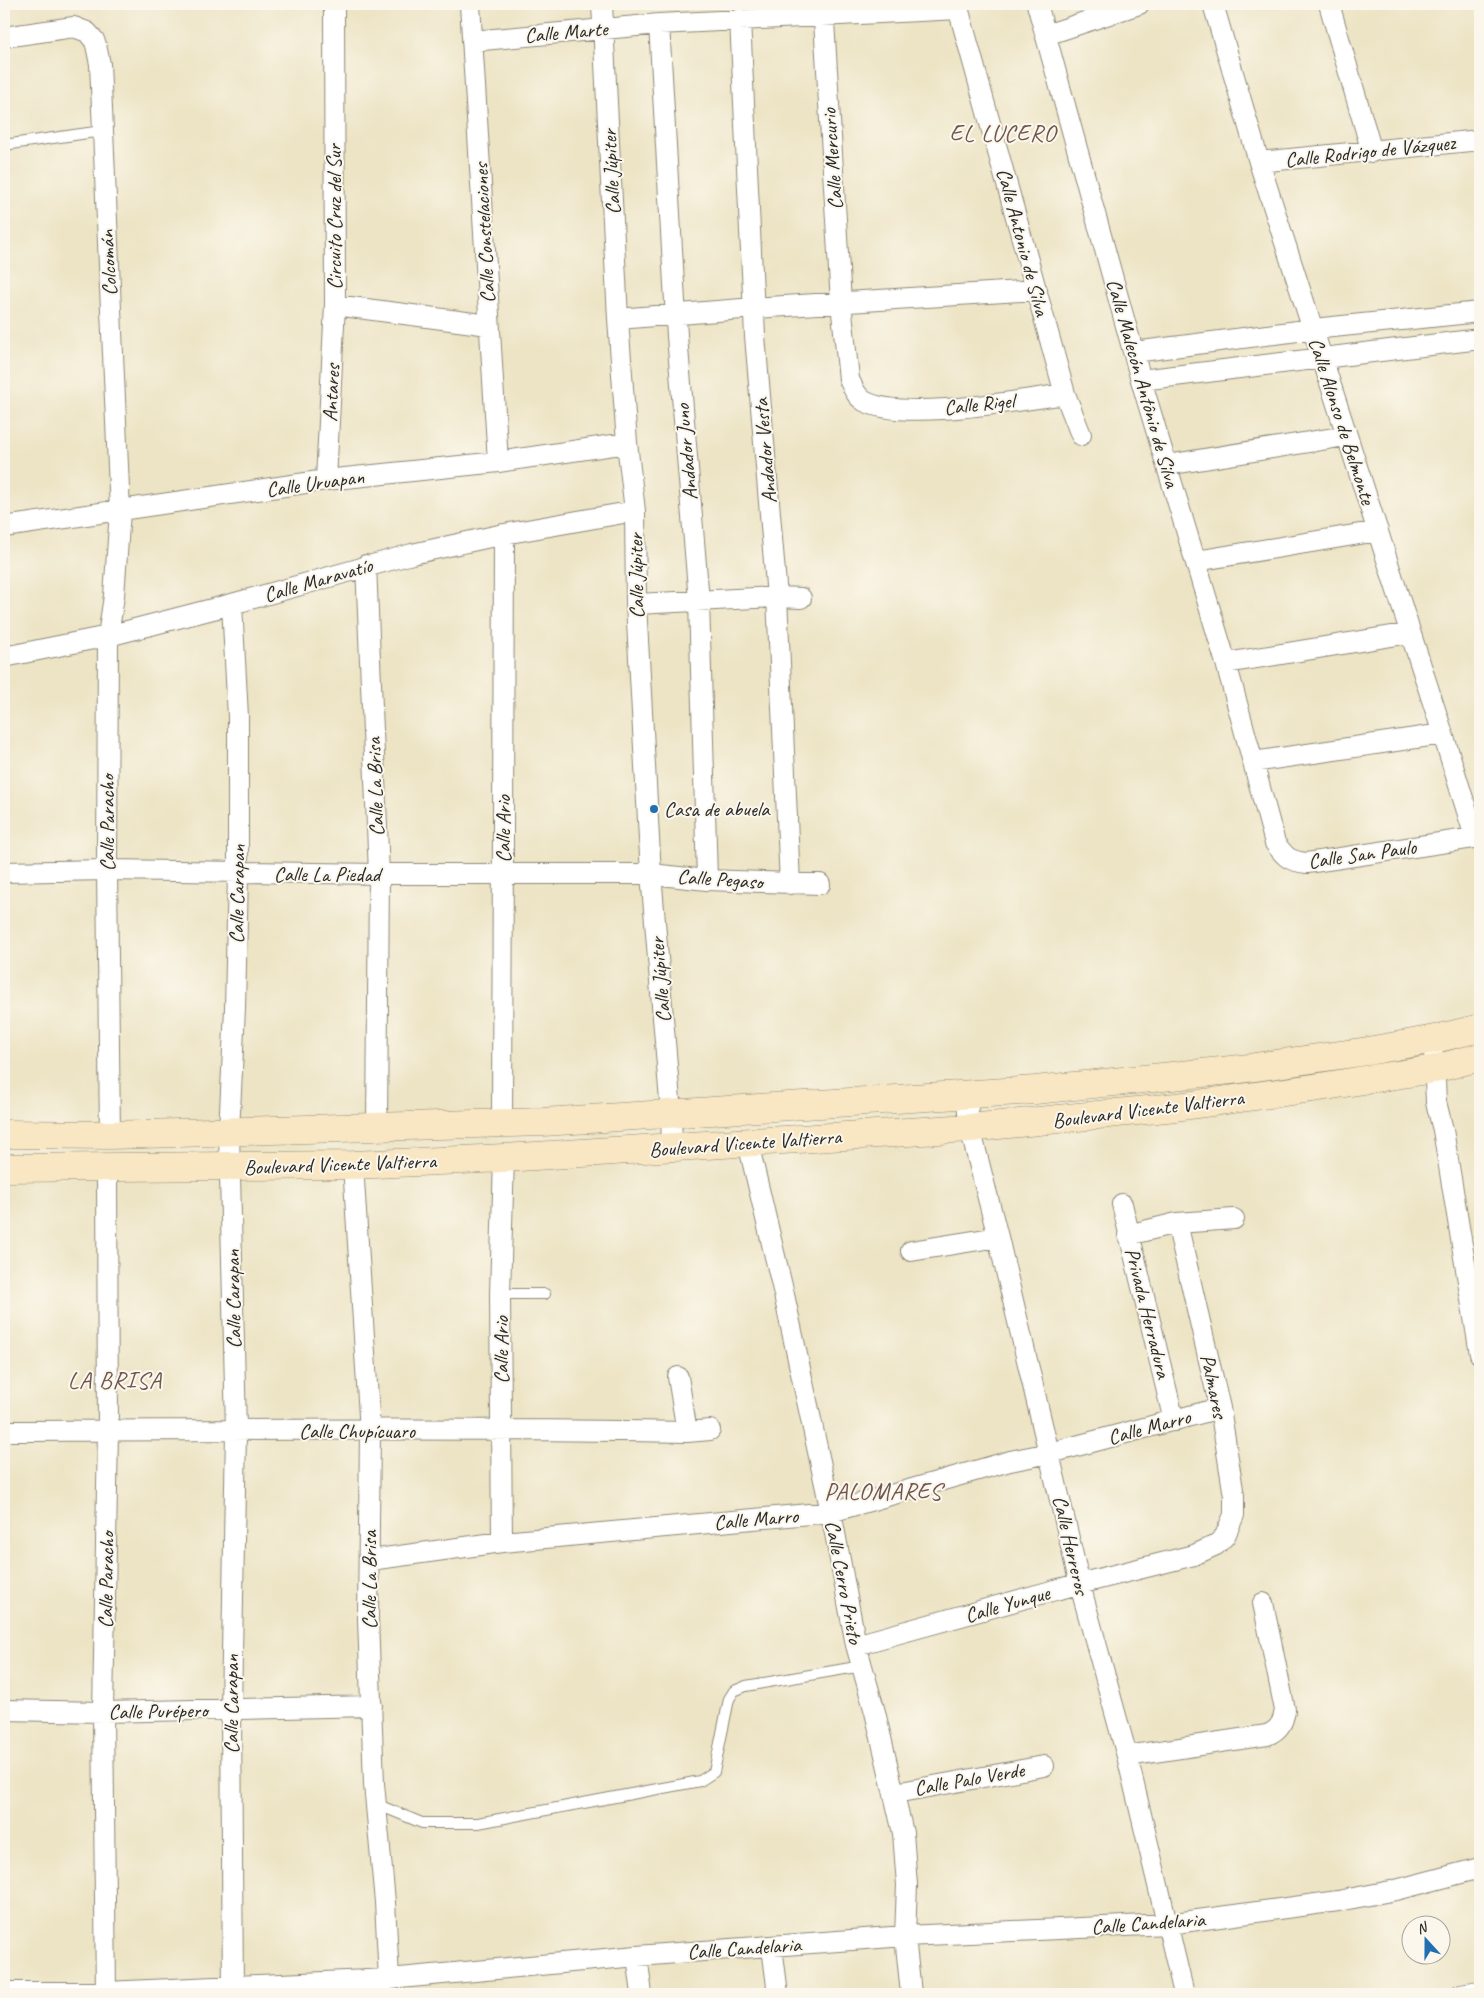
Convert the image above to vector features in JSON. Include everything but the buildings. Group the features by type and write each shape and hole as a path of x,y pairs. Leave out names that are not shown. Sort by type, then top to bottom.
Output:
{"main road":[{"name":"Boulevard Vicente Valtierra","path":"4,1134 110,1135 377,1128 602,1119 1035,1090 1242,1069 1368,1051 1435,1039 1480,1028"},
{"name":"Boulevard Vicente Valtierra","path":"4,1168 353,1165 672,1148 970,1128 1186,1106 1434,1069 1480,1057"}],"street":[{"name":"Circuito Cruz del Sur","path":"334,4 335,305 489,325"},
{"name":"Calle Constelaciones","path":"470,4 498,462"},
{"name":"Calle Júpiter","path":"602,4 618,319 627,443 635,511 636,604 651,874 671,1113 672,1148"},
{"name":"Calle Malecón Antônio de Silva","path":"1037,4 1141,380 1226,662 1253,762"},
{"path":"1046,35 1139,4"},
{"name":"Calle Alonso de Belmonte","path":"1213,4 1259,162 1346,436 1478,837"},
{"path":"1329,4 1372,152"},
{"name":"Calle Marte","path":"472,41 659,24 714,12 740,19 823,9 958,6"},
{"name":"Calle Antonio de Silva","path":"958,6 1065,394 1081,435"},
{"name":"Calle Mercurio","path":"823,9 841,303 849,379 853,389 866,402 894,408"},
{"name":"Andador Vesta","path":"740,19 756,346 777,597 790,884"},
{"name":"Andador Juno","path":"659,24 676,315 699,601 707,880"},
{"name":"Colcomán","path":"4,37 74,27 87,32 96,45 100,64 120,511"},
{"name":"Calle Rodrigo de Vázquez","path":"1259,162 1480,140"},
{"path":"618,319 754,308 1037,290"},
{"name":"Antares","path":"326,480 335,305"},
{"path":"1134,352 1313,329 1480,312"},
{"path":"1141,380 1480,339"},
{"name":"Calle Rigel","path":"894,408 939,409 984,406 1065,394"},
{"path":"1166,465 1346,436"},
{"name":"Calle Uruapan","path":"4,527 326,480 498,462 627,443"},
{"name":"Calle Paracho","path":"110,1135 107,870 108,636 114,596 120,511"},
{"name":"Calle Maravatío","path":"4,657 108,636 232,604 366,566 504,534 635,511"},
{"path":"1196,562 1378,531"},
{"name":"Calle Ario","path":"502,1123 504,534"},
{"name":"Calle La Brisa","path":"366,566 378,874 377,1128"},
{"path":"636,604 777,597 801,598"},
{"name":"Calle Carapan","path":"232,604 238,717 238,873 235,1008 229,1132 236,1431 231,1710 233,1991"},
{"path":"1226,662 1410,633"},
{"path":"1253,762 1443,734"},
{"name":"Calle San Paulo","path":"1253,762 1275,843 1292,862 1307,863 1478,837"},
{"name":"Calle La Piedad","path":"4,872 107,870 238,873 651,874"},
{"name":"Calle Pegaso","path":"651,874 707,880 820,884"},
{"path":"1435,1039 1436,1102 1443,1130 1480,1354"},
{"name":"Calle Herreros","path":"966,1094 970,1128 998,1237 1080,1584 1108,1693 1125,1749 1184,1994"},
{"name":"Calle Cerro Prieto","path":"748,1143 783,1290 831,1512 856,1645 895,1793 903,1833 907,1885 905,1936 911,1994"},
{"name":"Calle Ario","path":"502,1542 500,1294 504,1158"},
{"name":"Calle La Brisa","path":"353,1165 370,1431 368,1619 376,1804 385,1902 388,1987"},
{"name":"Calle Paracho","path":"106,1993 103,1712 108,1431 107,1167"},
{"name":"Privada Herradura","path":"1122,1204 1174,1421"},
{"path":"1128,1235 1177,1223 1234,1219"},
{"name":"Palmares","path":"1177,1223 1220,1408 1234,1507 1230,1528 1226,1536 1216,1545"},
{"path":"911,1252 998,1237"},
{"path":"678,1377 687,1432"},
{"name":"Calle Marro","path":"370,1560 502,1542 831,1512 1010,1461 1050,1453 1220,1408"},
{"name":"Calle Chupícuaro","path":"4,1432 501,1429 687,1432 710,1430"},
{"name":"Calle Yunque","path":"856,1645 1080,1584 1194,1556 1216,1545"},
{"path":"1125,1749 1267,1735 1278,1729 1285,1710 1263,1603"},
{"name":"Calle Purépero","path":"4,1710 103,1712 372,1706"},
{"name":"Calle Palo Verde","path":"895,1793 1044,1766"},
{"name":"Calle Candelaria","path":"4,1992 106,1993 388,1987 637,1956 905,1936 1168,1924 1338,1901 1396,1890 1480,1868"},
{"path":"772,1947 778,1994"},
{"path":"637,1956 642,1994"},
{"path":"1461,1994 1480,1991"}],"lane":[{"path":"4,145 102,131"},
{"path":"500,1294 545,1294"},
{"path":"376,1804 422,1823 478,1823 700,1781 714,1772 729,1699 734,1691 746,1686 862,1666"}],"place":[{"name":"Casa de abuela","path":"654,809"}],"district":[{"name":"EL LUCERO","path":"1003,133"},
{"name":"LA BRISA","path":"115,1380"},
{"name":"PALOMARES","path":"883,1491"}]}
